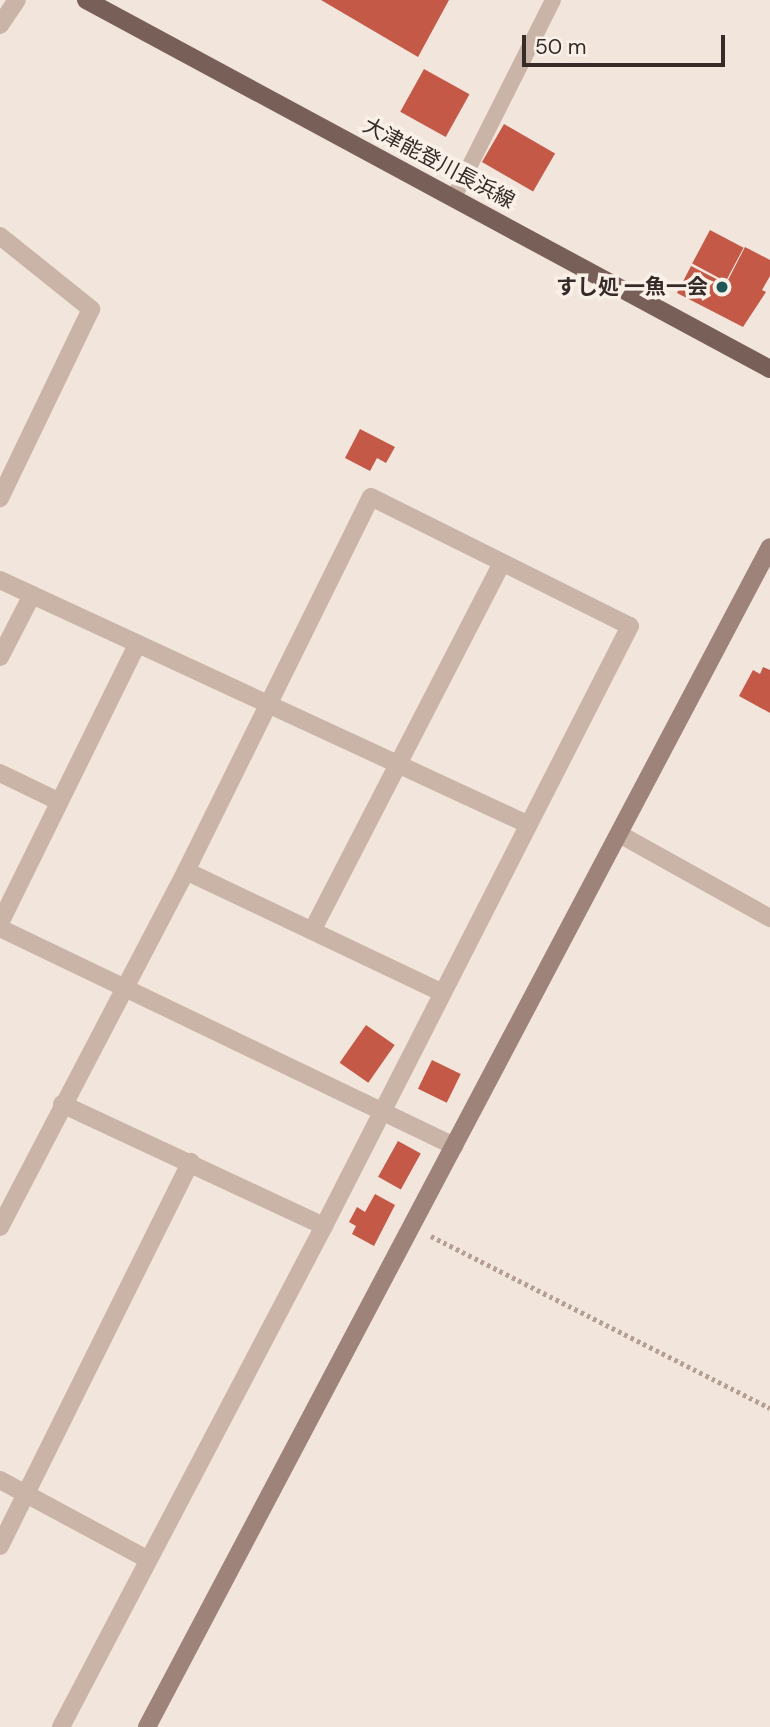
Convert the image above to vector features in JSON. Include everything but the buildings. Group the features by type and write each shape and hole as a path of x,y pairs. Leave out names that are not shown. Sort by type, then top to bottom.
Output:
{"main road":[{"name":"大津能登川長浜線","path":"86,0 770,369"}],"street":[{"path":"0,25 17,0"},
{"path":"0,236 91,309 0,498"},
{"path":"0,1227 62,1104 186,872 265,706 371,497 630,626 324,1226 146,1559 61,1727"},
{"path":"147,1727 411,1225 621,835 770,547"},
{"path":"313,929 502,563"},
{"path":"0,580 265,706 527,824"},
{"path":"0,657 32,595"},
{"path":"137,645 58,801 0,925 454,1146"},
{"path":"0,773 58,801"},
{"path":"621,835 770,918"},
{"path":"186,872 313,929 443,993"},
{"path":"62,1104 324,1226"},
{"path":"0,1546 191,1162"},
{"path":"0,1480 146,1559"}],"lane":[{"path":"454,197 553,0"}],"path":[{"path":"411,1225 770,1408"}],"place":[{"name":"すし処 一魚一会","path":"722,287"}]}
